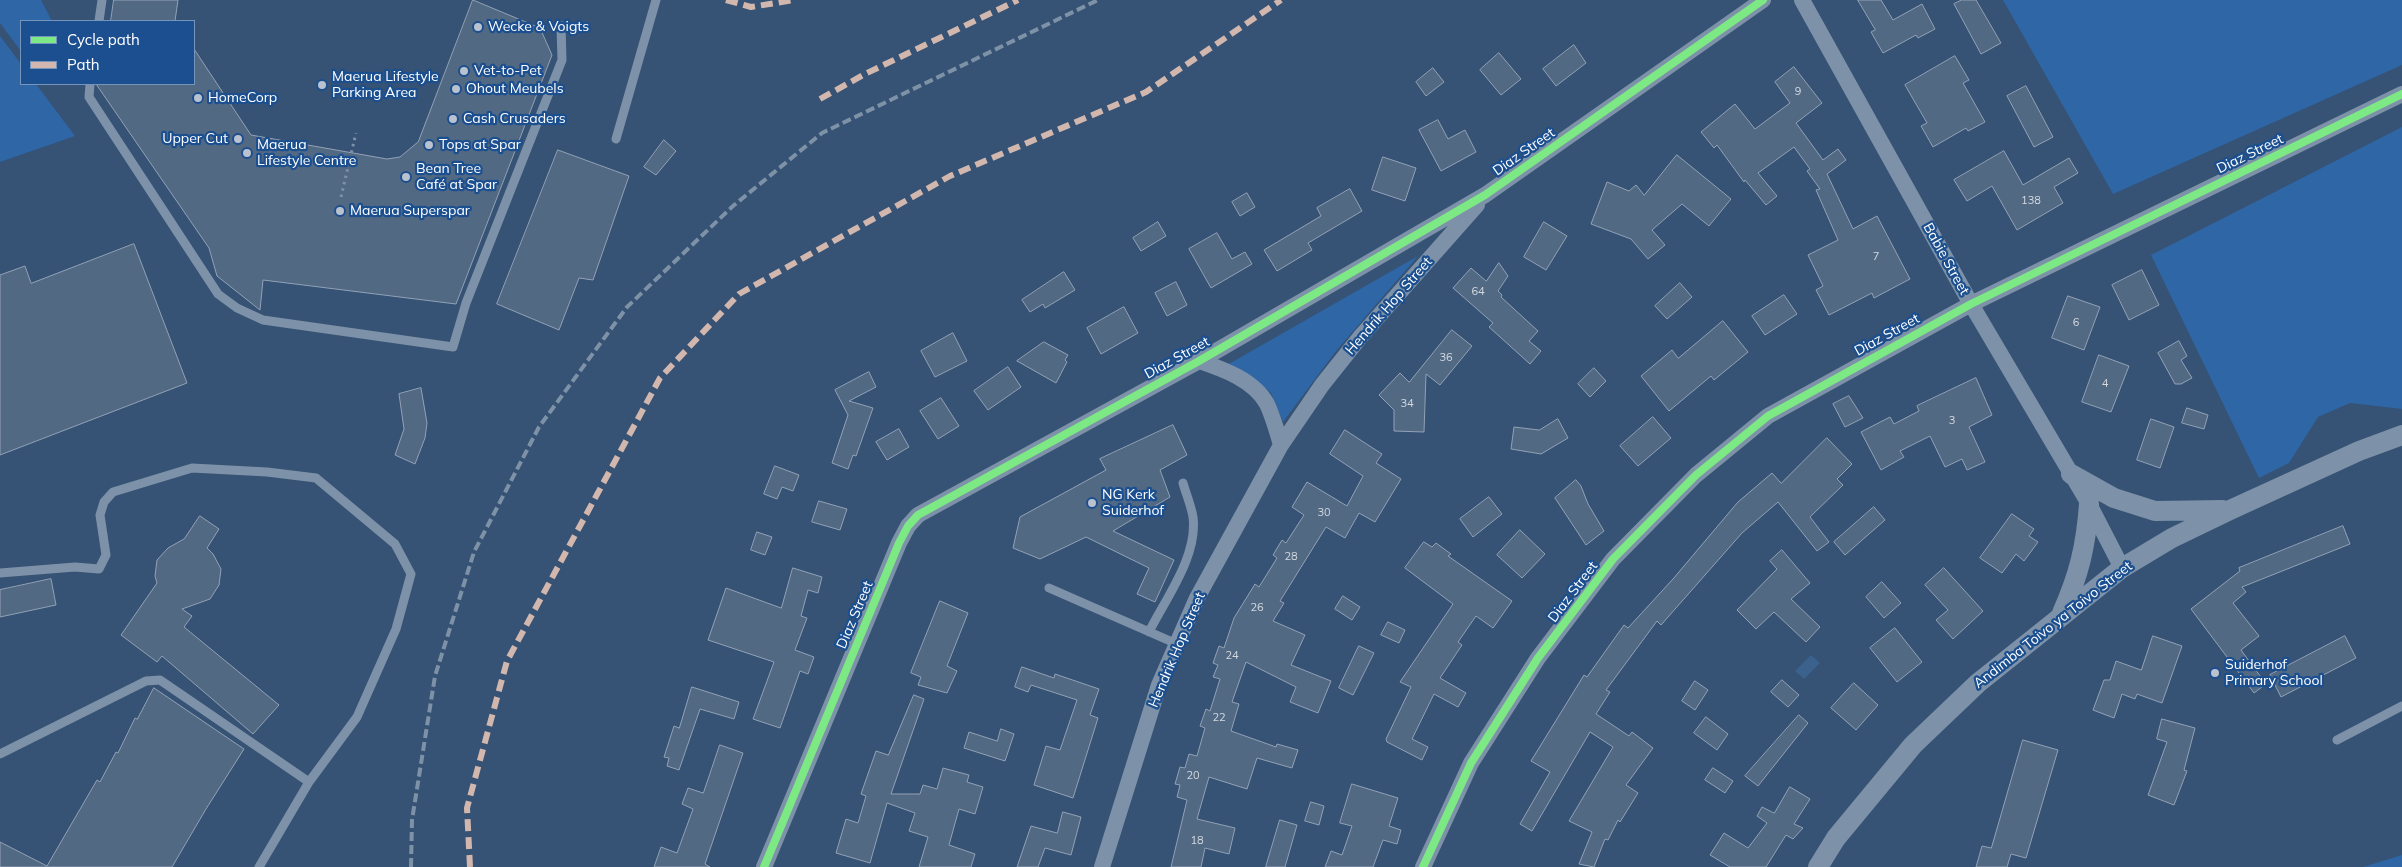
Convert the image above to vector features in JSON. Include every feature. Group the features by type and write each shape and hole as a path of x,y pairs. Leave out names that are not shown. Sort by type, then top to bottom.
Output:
{"street":[{"name":"Diaz Street","path":"764,867 899,543 908,526 918,515 1199,361 1485,195 1763,0"},
{"name":"Babie Street","path":"1802,0 1970,304 2089,504 2122,568"},
{"name":"Diaz Street","path":"1423,867 1471,764 1538,658 1613,559 1696,475 1768,416 1970,304 2402,94"},
{"name":"Hendrik Hop Street","path":"1102,867 1159,685 1197,598 1281,445 1322,385 1361,336 1485,195"},
{"path":"1199,361 1225,370 1246,382 1266,402 1281,445"},
{"name":"Andimba Toivo ya Toivo Street","path":"1818,867 1836,838 1913,745 1978,683 2122,568 2172,538 2230,510 2359,451 2402,434"},
{"path":"2070,474 2114,498 2155,511 2230,510"},
{"path":"2060,617 2080,571 2086,542 2089,504"}],"lane":[{"path":"99,20 102,0"},
{"path":"616,139 656,0"},
{"path":"90,85 88,97 218,294 263,320 453,347 466,303 562,60 561,26"},
{"path":"0,573 75,567 99,569 106,555 100,515 104,502 113,492 192,468 267,472 316,478 395,544 411,574 396,629 357,717 309,782 260,867"},
{"path":"1149,632 1186,559 1191,541 1193,517 1183,483"},
{"path":"1049,588 1177,644"},
{"path":"0,754 146,681 160,680 309,782"},
{"path":"2338,740 2402,706"}],"path":[{"path":"341,197 356,133"}],"shaded area":[{"path":"0,0 41,0 51,20 20,20 20,50 0,23"},
{"path":"2003,0 2402,0 2402,65 2113,194"},
{"path":"0,36 20,63 20,85 37,85 75,136 0,162"},
{"path":"2402,127 2402,409 2350,403 2318,417 2289,463 2259,478 2151,255"},
{"path":"1418,256 1336,351 1283,422 1271,393 1238,368 1227,365"},
{"path":"1811,655 1820,663 1804,679 1795,671"},
{"path":"2402,855 2402,867 2363,867"}],"building":[{"path":"114,0 178,0 175,20 111,20"},
{"name":"Maerua Lifestyle Centre","path":"473,0 540,28 552,55 456,304 263,280 260,310 217,276 209,248 97,85 195,85 195,51 251,135 387,159 400,157 418,142"},
{"path":"1858,0 1881,0 1893,20 1922,4 1935,29 1918,38 1916,35 1883,53 1871,32 1875,30"},
{"path":"1962,0 1976,0 2001,43 1981,54 1954,4"},
{"path":"1574,45 1586,63 1556,86 1543,69"},
{"path":"1499,53 1521,79 1501,95 1480,70"},
{"path":"1955,56 1969,80 1963,83 1985,122 1968,131 1966,128 1933,147 1921,126 1927,123 1905,85"},
{"path":"1794,67 1822,103 1796,123 1823,160 1838,149 1846,160 1827,174 1853,229 1877,216 1910,279 1874,298 1872,293 1829,315 1816,290 1823,286 1808,255 1838,240 1816,190 1820,189 1807,171 1810,169 1794,147 1758,173 1777,196 1766,205 1745,180 1744,182 1717,145 1714,148 1701,132 1735,104 1755,129 1790,103 1775,82"},
{"path":"1433,68 1444,82 1426,96 1416,82"},
{"path":"2026,86 2053,137 2034,147 2007,96"},
{"path":"1438,120 1448,139 1465,130 1476,152 1441,171 1419,130"},
{"path":"664,140 676,151 656,175 644,167"},
{"path":"558,150 629,176 593,280 579,278 559,330 497,304"},
{"path":"2004,151 2023,185 2069,158 2078,173 2054,187 2063,203 2017,230 1992,186 1967,201 1954,180"},
{"path":"1677,155 1731,199 1709,226 1682,204 1652,230 1665,245 1648,259 1631,239 1591,224 1607,182 1629,191 1636,185 1644,195"},
{"path":"1383,157 1416,168 1405,201 1372,190"},
{"path":"1350,189 1362,211 1308,243 1312,250 1277,271 1264,250 1321,216 1317,208"},
{"path":"1247,193 1255,207 1240,216 1232,202"},
{"path":"1158,222 1166,236 1141,251 1133,238"},
{"path":"1544,222 1567,236 1546,270 1524,257"},
{"path":"1217,233 1232,259 1245,252 1252,264 1211,288 1189,249"},
{"path":"134,244 187,383 0,455 0,275 25,266 31,283"},
{"path":"1499,263 1508,276 1498,291 1502,295 1501,297 1538,331 1529,341 1541,351 1530,364 1489,327 1493,323 1453,288 1471,268 1486,281"},
{"path":"2142,270 2159,305 2129,320 2112,285"},
{"path":"1064,272 1075,290 1045,308 1043,304 1030,312 1022,300"},
{"path":"1176,282 1187,305 1167,316 1155,293"},
{"path":"1680,283 1692,297 1667,319 1655,306"},
{"path":"1784,295 1797,314 1765,335 1752,316"},
{"path":"2068,296 2100,307 2084,350 2052,338"},
{"path":"1124,307 1138,333 1101,354 1087,328"},
{"path":"1723,321 1748,352 1714,380 1711,376 1669,411 1641,376 1672,350 1678,358"},
{"path":"1452,330 1472,346 1440,385 1426,374 1424,432 1394,431 1394,410 1379,395 1400,373 1409,382"},
{"path":"953,333 967,361 935,377 921,351"},
{"path":"2179,341 2187,356 2181,360 2192,378 2181,384 2175,384 2158,353"},
{"path":"1044,342 1068,355 1065,360 1067,362 1056,383 1017,361"},
{"path":"2099,355 2129,366 2111,412 2082,402"},
{"path":"1008,367 1021,387 988,410 974,391"},
{"path":"1594,368 1606,381 1590,397 1578,384"},
{"path":"869,372 876,387 849,401 873,408 856,456 853,455 848,469 832,463 848,415 835,390"},
{"path":"1976,378 1992,415 1969,427 1985,462 1967,470 1962,459 1945,467 1930,436 1900,451 1904,457 1881,470 1861,432 1890,417 1894,424 1919,411 1917,406"},
{"path":"421,388 427,423 425,438 415,464 395,455 404,429 399,394"},
{"path":"1849,396 1863,418 1845,427 1833,404"},
{"path":"941,398 959,426 938,439 920,411"},
{"path":"2187,408 2208,415 2204,429 2182,423"},
{"path":"1653,417 1671,438 1638,466 1620,446"},
{"path":"1558,419 1568,438 1541,454 1511,449 1514,427 1539,430"},
{"path":"2151,419 2174,427 2160,468 2137,460"},
{"path":"1173,425 1187,455 1160,470 1170,497 1113,531 1174,560 1155,602 1137,594 1149,568 1086,537 1040,559 1013,548 1020,517 1106,470 1100,459"},
{"path":"899,429 909,447 887,460 876,442"},
{"path":"1345,430 1382,454 1376,463 1401,479 1375,522 1359,513 1345,538 1326,527 1280,601 1284,603 1273,621 1305,635 1291,665 1331,681 1318,713 1290,702 1296,687 1246,662 1232,702 1239,704 1231,731 1276,747 1277,744 1298,750 1292,768 1257,758 1247,789 1209,777 1197,819 1235,828 1229,854 1205,848 1201,867 1171,867 1187,800 1177,797 1180,785 1175,784 1180,767 1185,768 1189,754 1197,756 1205,728 1200,726 1206,709 1210,711 1220,679 1213,677 1218,665 1213,663 1219,646 1224,648 1234,618 1255,584 1259,587 1277,558 1273,555 1282,540 1286,543 1304,515 1292,507 1307,482 1347,506 1363,476 1330,454"},
{"path":"1827,438 1852,464 1837,479 1843,485 1810,517 1829,542 1817,551 1778,502 1742,533 1661,625 1657,621 1606,690 1610,692 1596,714 1629,736 1632,732 1653,748 1626,785 1638,793 1620,822 1618,820 1608,840 1605,839 1594,867 1579,864 1592,832 1569,821 1613,747 1590,732 1532,831 1520,824 1550,772 1531,761 1584,675 1587,677 1624,625 1628,628 1673,579 1738,502 1772,473 1781,483"},
{"path":"775,466 799,475 793,491 782,487 777,499 764,494"},
{"path":"1576,480 1604,531 1586,545 1555,498"},
{"path":"1489,497 1502,514 1473,537 1460,519"},
{"path":"819,501 847,509 840,530 812,522"},
{"path":"1874,507 1885,520 1845,555 1834,542"},
{"path":"2012,514 2034,529 2029,536 2038,542 2024,561 2016,554 2002,573 1980,558"},
{"path":"200,516 219,529 207,548 213,554 221,569 219,585 210,599 182,609 192,616 184,627 279,705 253,734 162,656 157,662 121,635 157,583 155,576 157,560 168,548 184,539"},
{"path":"2343,526 2350,544 2242,587 2246,592 2233,603 2259,636 2241,650 2266,684 2254,693 2191,609 2240,571 2239,568"},
{"path":"1520,530 1545,554 1522,578 1497,555"},
{"path":"757,532 772,537 765,555 751,550"},
{"path":"1424,542 1432,547 1436,543 1451,554 1448,556 1512,601 1493,628 1476,616 1458,642 1462,645 1440,678 1466,693 1458,707 1434,694 1412,739 1428,747 1422,760 1387,742 1386,739 1411,687 1400,682 1453,604 1405,568"},
{"path":"1782,550 1810,583 1791,599 1820,627 1806,642 1774,612 1756,629 1737,610 1777,569 1770,561"},
{"path":"793,568 822,577 818,593 808,590 801,616 807,618 795,650 814,657 808,674 800,671 780,728 753,719 774,662 708,640 726,588 781,608"},
{"path":"1944,568 1983,611 1953,639 1936,620 1948,610 1925,585"},
{"path":"51,579 56,605 0,617 0,590"},
{"path":"1882,582 1901,603 1884,618 1866,597"},
{"path":"1343,596 1360,607 1352,620 1335,609"},
{"path":"940,601 968,613 947,666 957,671 947,693 918,685 921,677 911,673"},
{"path":"1388,622 1405,630 1399,643 1381,635"},
{"path":"1895,628 1922,662 1897,682 1870,648"},
{"path":"2153,636 2182,646 2162,703 2137,694 2135,699 2122,694 2114,718 2093,710 2104,680 2110,680 2116,661 2141,670"},
{"path":"2345,636 2356,658 2281,697 2270,675"},
{"path":"1359,646 1374,653 1353,695 1339,688"},
{"path":"1022,667 1054,678 1055,674 1099,689 1090,715 1098,718 1073,798 1034,785 1046,746 1060,750 1077,700 1031,685 1028,692 1015,687"},
{"path":"1782,680 1799,695 1788,707 1771,692"},
{"path":"1695,681 1708,690 1695,710 1682,701"},
{"path":"1854,683 1878,705 1856,730 1831,708"},
{"path":"692,687 739,702 734,719 700,709 679,770 667,766 669,758 664,757 674,726 679,728"},
{"path":"154,688 244,749 172,867 0,867 0,842 47,866 97,780 100,782 116,752 118,753 135,718 137,719"},
{"path":"914,695 924,699 891,794 920,794 923,785 937,789 943,768 969,775 967,782 983,787 975,814 959,809 949,845 975,854 971,867 919,867 928,837 909,831 915,813 887,803 870,863 836,853 846,819 858,823 866,796 861,794 876,751 888,755"},
{"path":"1799,715 1808,723 1758,786 1745,776"},
{"path":"1706,717 1728,734 1717,750 1694,733"},
{"path":"2162,719 2195,728 2184,770 2187,771 2174,805 2148,795 2167,742 2157,739"},
{"path":"1001,729 1014,734 1005,761 964,748 969,732 997,741"},
{"path":"2023,740 2058,750 2026,858 2011,854 2007,867 1976,867 1982,846 1991,848"},
{"path":"720,745 743,753 705,864 710,867 654,867 661,847 677,853 693,809 682,804 688,788 703,793"},
{"path":"1713,768 1733,781 1725,793 1705,780"},
{"path":"1352,784 1398,798 1389,826 1401,830 1397,844 1383,840 1373,867 1325,867 1331,851 1342,855 1352,826 1340,823"},
{"path":"1790,787 1810,799 1794,824 1803,828 1793,839 1786,835 1766,867 1730,867 1710,855 1724,833 1748,848 1767,823 1757,816 1762,807 1774,813"},
{"path":"1311,802 1324,806 1319,825 1305,821"},
{"path":"1063,812 1081,817 1071,855 1045,848 1038,867 1017,867 1031,826 1057,833"},
{"path":"1280,820 1297,825 1285,867 1266,867"}],"railway":[{"path":"411,867 412,820 435,676 474,552 539,427 627,307 733,206 822,133 1098,0"}],"marked path":[{"path":"726,0 751,7 794,0"},
{"path":"820,99 865,74 1018,0"},
{"path":"470,867 467,808 507,661 660,378 739,294 950,176 1146,92 1281,0"}],"cycle path":[{"path":"764,867 899,543 908,526 918,515 1199,361 1485,195 1763,0"},
{"path":"1423,867 1471,763 1538,658 1613,559 1696,475 1768,416 1971,304 2402,94"}],"place":[{"name":"Wecke & Voigts","path":"478,27"},
{"name":"Vet-to-Pet","path":"464,71"},
{"name":"Maerua Lifestyle Parking Area","path":"322,85"},
{"name":"Ohout Meubels","path":"456,89"},
{"name":"HomeCorp","path":"198,98"},
{"name":"Cash Crusaders","path":"453,119"},
{"name":"Upper Cut","path":"238,139"},
{"name":"Tops at Spar","path":"429,145"},
{"name":"Maerua Lifestyle Centre","path":"247,153"},
{"name":"Bean Tree Café at Spar","path":"406,177"},
{"name":"Maerua Superspar","path":"340,211"},
{"name":"NG Kerk Suiderhof","path":"1092,503"},
{"name":"Suiderhof Primary School","path":"2215,673"}]}
